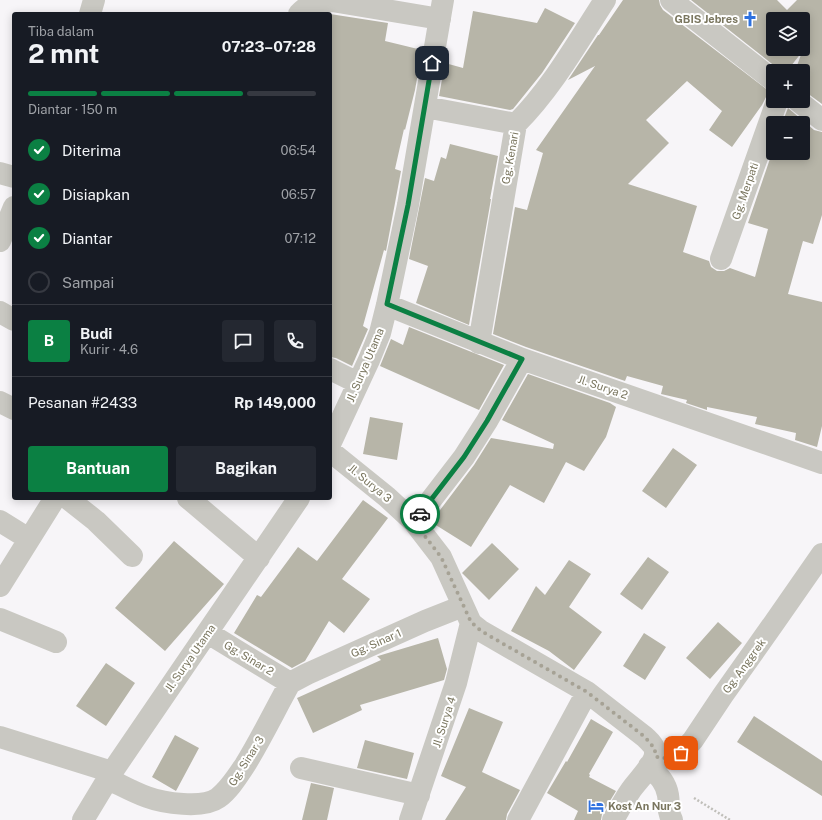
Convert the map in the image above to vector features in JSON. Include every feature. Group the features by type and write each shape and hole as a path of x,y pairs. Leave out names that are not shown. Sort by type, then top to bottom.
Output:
{"street":[{"path":"91,12 94,0"},
{"name":"Gg. Kenari","path":"479,343 516,124 538,100 555,78 605,0"},
{"path":"671,0 766,75"},
{"path":"301,12 307,6 317,2 332,1 441,10"},
{"name":"Jl. Surya Utama","path":"332,440 380,333 408,205 441,10"},
{"path":"425,107 516,124"},
{"name":"Gg. Merpati","path":"721,259 775,108"},
{"path":"807,108 822,120"},
{"path":"0,173 12,176"},
{"path":"0,241 12,212"},
{"name":"Jl. Surya 2","path":"387,304 479,343 522,359 822,463"},
{"path":"0,312 12,319"},
{"path":"414,522 464,457 487,421 522,359"},
{"path":"332,370 358,383"},
{"path":"0,402 12,408"},
{"name":"Jl. Surya 3","path":"332,453 387,497 414,522 441,557 467,614 481,631 587,692 645,737 655,749 652,761 664,782 668,795 668,811 672,820"},
{"path":"0,586 54,500"},
{"path":"69,500 96,521 132,556"},
{"path":"190,500 259,558"},
{"name":"Jl. Surya Utama","path":"83,820 110,775 178,673 208,633 297,500"},
{"path":"0,521 29,539"},
{"name":"Gg. Anggrek","path":"652,761 673,757 684,750 694,740 723,695 822,554"},
{"name":"Gg. Sinar 1","path":"290,683 425,621 467,614"},
{"name":"Jl. Surya 4","path":"410,820 456,683 467,614"},
{"path":"0,619 56,642"},
{"name":"Gg. Sinar 2","path":"208,633 290,683"},
{"name":"Gg. Sinar 3","path":"0,737 110,775 130,790 160,801 194,804 205,803 217,799 229,788 242,770 290,683"},
{"path":"518,820 587,692"},
{"path":"614,820 631,790 652,761"},
{"path":"300,768 419,795"}],"building":[{"path":"623,0 659,0 663,10 766,89 766,97 762,105 732,147 709,130 722,111 687,81 646,120 669,143 628,184 697,206 683,252 709,261 711,267 717,271 724,271 730,268 755,277 768,229 748,223 770,160 810,160 810,127 814,130 822,132 822,215 813,244 803,241 788,294 822,302 822,426 817,447 795,440 796,433 755,424 757,417 707,407 707,410 686,403 687,400 661,394 663,386 627,376 625,381 493,334 515,207 527,210 543,153 536,150 595,66 568,80"},
{"path":"691,0 777,0 787,10 797,0 822,0 822,104 810,95 810,64 798,64 801,56 810,56 810,12 766,12 766,56 799,56 793,64 772,64"},
{"path":"545,8 575,23 542,73 513,109 510,110 439,96 445,63 463,68 473,11 537,23"},
{"path":"332,14 388,23 385,41 422,50 415,90 395,169 401,171 386,251 384,250 363,326 368,329 352,366 332,357"},
{"path":"788,108 797,116 785,116"},
{"path":"450,144 498,156 469,325 416,303 428,266 409,259 425,178 434,181 441,157 446,159"},
{"path":"409,327 504,365 479,410 380,366 391,339 403,345"},
{"path":"528,374 610,403 616,407 606,437 584,471 566,462 544,503 510,485 471,547 431,522 474,465 491,438 553,449 554,444 502,420"},
{"path":"370,417 403,423 397,460 363,454"},
{"path":"673,448 697,465 666,508 642,491"},
{"path":"363,500 388,518 342,579 370,599 344,633 329,621 305,661 292,668 234,633 257,595 261,597 298,547 317,561"},
{"path":"174,541 224,584 165,651 115,608"},
{"path":"492,543 519,569 489,600 462,573"},
{"path":"648,557 669,572 642,610 620,594"},
{"path":"569,560 591,574 569,607 602,632 574,670 549,651 511,631 536,586 545,595"},
{"path":"718,622 742,643 710,679 686,658"},
{"path":"644,633 666,647 645,680 623,666"},
{"path":"438,638 447,669 444,680 360,705 362,710 313,733 297,698 381,660 377,656"},
{"path":"106,663 135,683 106,726 76,706"},
{"path":"469,708 503,722 482,772 520,790 507,814 506,820 445,820 466,787 441,776"},
{"path":"754,716 822,761 822,796 737,742"},
{"path":"591,719 613,732 589,774 589,777 616,791 602,814 601,820 574,820 578,811 547,793 566,761 567,762"},
{"path":"175,735 199,748 176,791 152,777"},
{"path":"365,740 414,753 407,779 357,768"},
{"path":"311,783 334,788 327,820 302,820"}],"way so far":[{"path":"420,514 414,522 441,557 471,622 481,631 533,660 600,701 645,737 655,749 655,756 668,758 681,753"}],"place":[{"name":"GBIS Jebres","path":"750,19"},
{"name":"Kost An Nur 3","path":"596,806"}],"route":[{"path":"420,514 464,457 487,421 522,359 479,343 387,304 408,205 432,63"}]}
